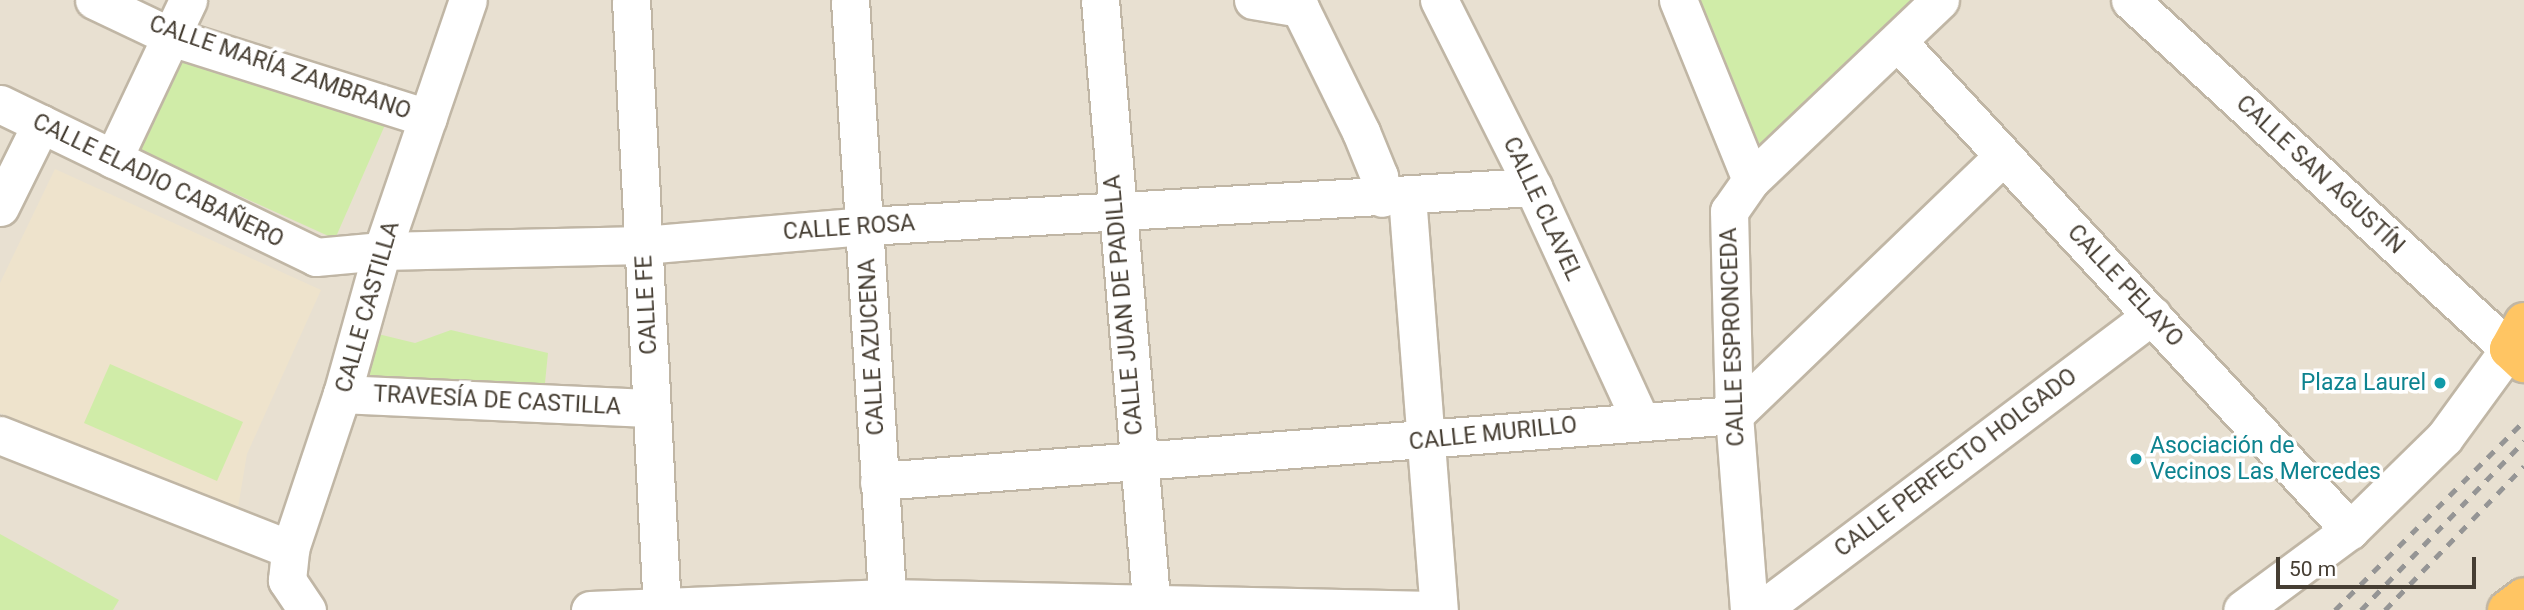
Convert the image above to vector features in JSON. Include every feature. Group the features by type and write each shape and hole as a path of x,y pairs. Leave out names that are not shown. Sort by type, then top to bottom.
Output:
{"highway":[{"path":"2507,610 2524,597"}],"street":[{"name":"CALLE MARÍA ZAMBRANO","path":"94,0 174,38 428,118"},
{"path":"113,159 174,38 188,0"},
{"name":"CALLE CASTILLA","path":"307,610 287,580 290,548 342,394 383,251 468,0"},
{"name":"CALLE FE","path":"631,0 662,608"},
{"name":"CALLE AZUCENA","path":"850,0 888,604"},
{"name":"CALLE JUAN DE PADILLA","path":"1100,0 1137,462 1152,607"},
{"path":"1253,0 1300,8 1380,176 1394,197 1429,441 1439,610"},
{"name":"CALLE CLAVEL","path":"1439,0 1533,187 1640,420"},
{"path":"1678,0 1751,180"},
{"name":"CALLE ESPRONCEDA","path":"1749,610 1734,415 1729,211 1751,180 1899,43 1940,0"},
{"name":"CALLE SAN AGUSTÍN","path":"2130,0 2519,345"},
{"name":"CALLE PELAYO","path":"1899,43 2350,530"},
{"name":"CALLE ELADIO CABAÑERO","path":"0,104 316,257"},
{"path":"0,207 41,124"},
{"path":"1734,415 2003,156"},
{"name":"CALLE ROSA","path":"316,257 383,251 643,245 866,226 1533,187"},
{"name":"CALLE PERFECTO HOLGADO","path":"1761,610 2152,315"},
{"path":"2242,610 2350,530 2445,438 2519,345"},
{"name":"TRAVESÍA DE CASTILLA","path":"342,394 652,408"},
{"name":"CALLE MURILLO","path":"879,481 1429,441 1640,420 1734,415"},
{"path":"0,435 290,548"},
{"path":"590,610 888,604 1433,610"}],"shaded area":[{"path":"0,0 2524,0 2524,610 0,610"},
{"path":"55,169 321,290 247,454 238,508 0,413 0,283"}],"green space":[{"path":"1697,0 1921,0 1762,150"},
{"path":"168,49 385,125 335,239 121,142"},
{"path":"451,330 548,353 544,393 370,377 368,366 378,334 415,343"},
{"path":"110,364 243,422 217,481 84,423"},
{"path":"0,534 119,600 113,610 0,610"}],"railway":[{"path":"2335,610 2524,421"},
{"path":"2361,610 2524,441"},
{"path":"2385,610 2524,466"}],"place":[{"name":"Plaza Laurel","path":"2440,383"},
{"name":"Asociación de Vecinos Las Mercedes","path":"2136,459"}]}
